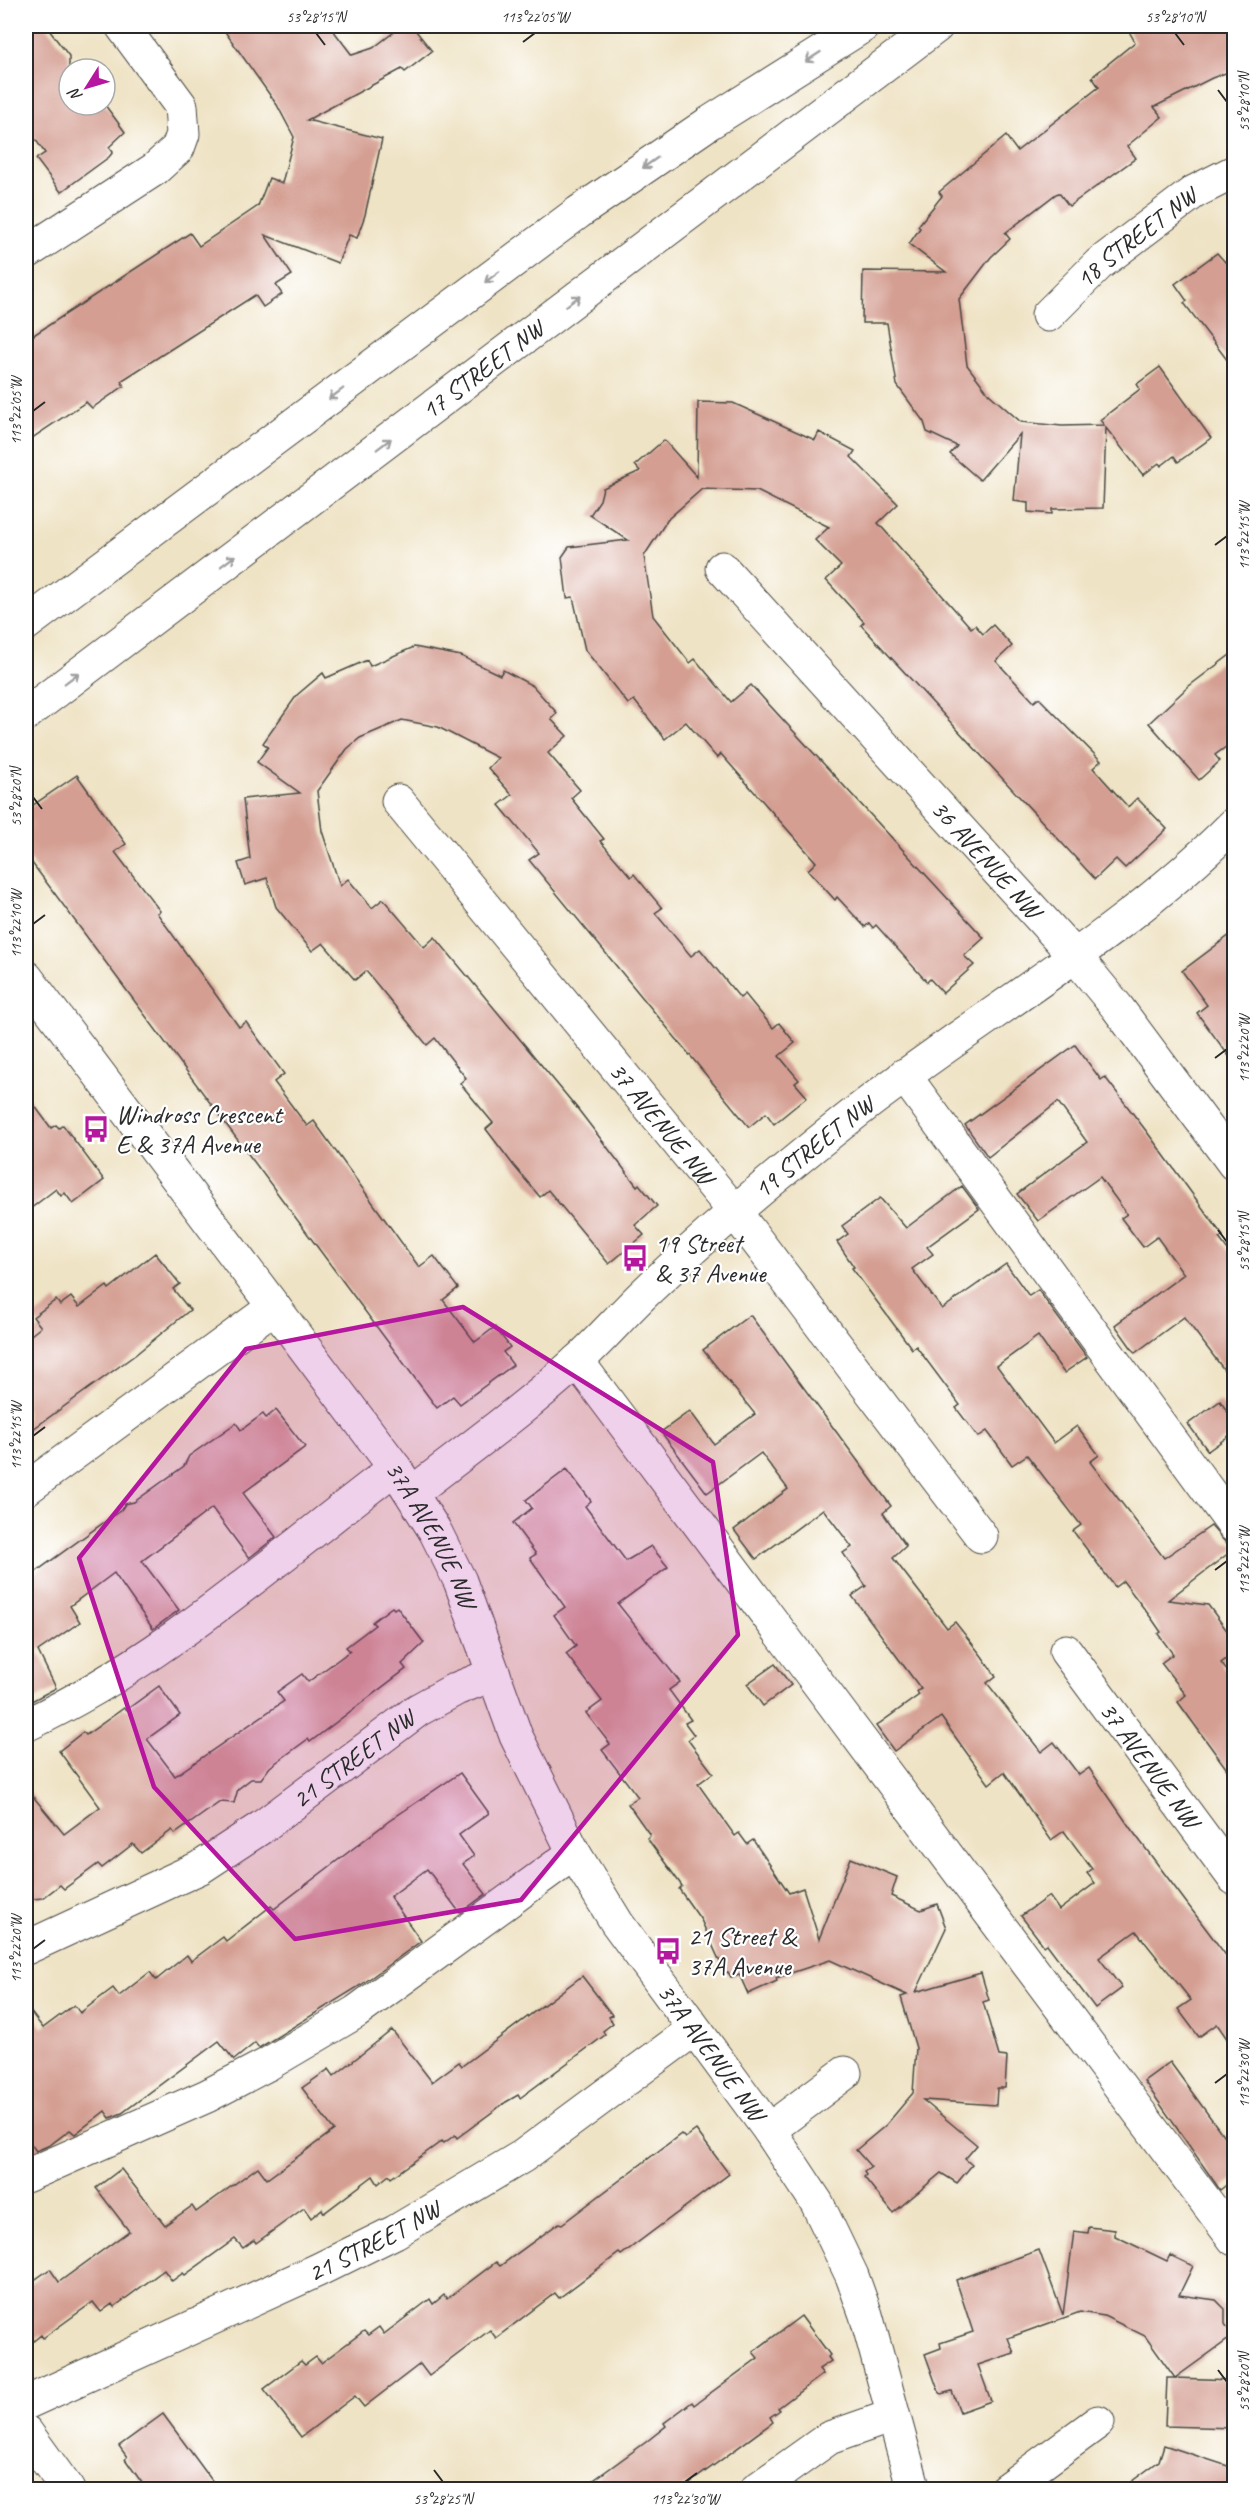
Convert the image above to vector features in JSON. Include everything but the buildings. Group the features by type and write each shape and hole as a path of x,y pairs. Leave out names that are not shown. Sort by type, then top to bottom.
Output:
{"street":[{"path":"26,253 155,169 178,148 183,134 181,106 122,26"},
{"path":"26,624 579,212 709,123 863,26"},
{"name":"17 STREET NW","path":"26,714 937,26"},
{"name":"18 STREET NW","path":"1048,315 1099,264 1194,192 1234,172"},
{"name":"36 AVENUE NW","path":"722,568 1075,956 1117,1007 1234,1164"},
{"name":"37 AVENUE NW","path":"398,801 735,1212 981,1536"},
{"name":"19 STREET NW","path":"26,1725 91,1691 403,1480 540,1394 577,1361 651,1287 735,1212 904,1075 1075,956 1185,870 1234,824"},
{"name":"37A AVENUE NW","path":"26,977 36,1015 274,1307 403,1480 435,1531 460,1581 516,1736 574,1853 616,1923 769,2130 817,2203 852,2276 879,2356 892,2416 914,2490"},
{"path":"904,1075 1234,1526"},
{"path":"26,1490 274,1307"},
{"path":"577,1361 1234,2239"},
{"name":"37 AVENUE NW","path":"1066,1651 1234,1878"},
{"name":"21 STREET NW","path":"26,1948 201,1867 262,1827 418,1710 456,1689 494,1674"},
{"path":"26,2176 207,2096 268,2064 356,2012 574,1853"},
{"name":"21 STREET NW","path":"26,2403 318,2270 394,2232 532,2150 693,2030"},
{"name":"37A AVENUE NW","path":"769,2130 845,2073"},
{"path":"756,2490 829,2438 892,2416"},
{"path":"1005,2490 1098,2422"},
{"path":"26,2432 68,2490"}],"highlighted area":[{"path":"463,1307 713,1462 738,1635 521,1900 295,1939 154,1787 79,1558 246,1349"}],"place":[{"name":"Windross Crescent E & 37A Avenue","path":"96,1129"},
{"name":"19 Street & 37 Avenue","path":"635,1258"},
{"name":"21 Street & 37A Avenue","path":"668,1951"}]}
